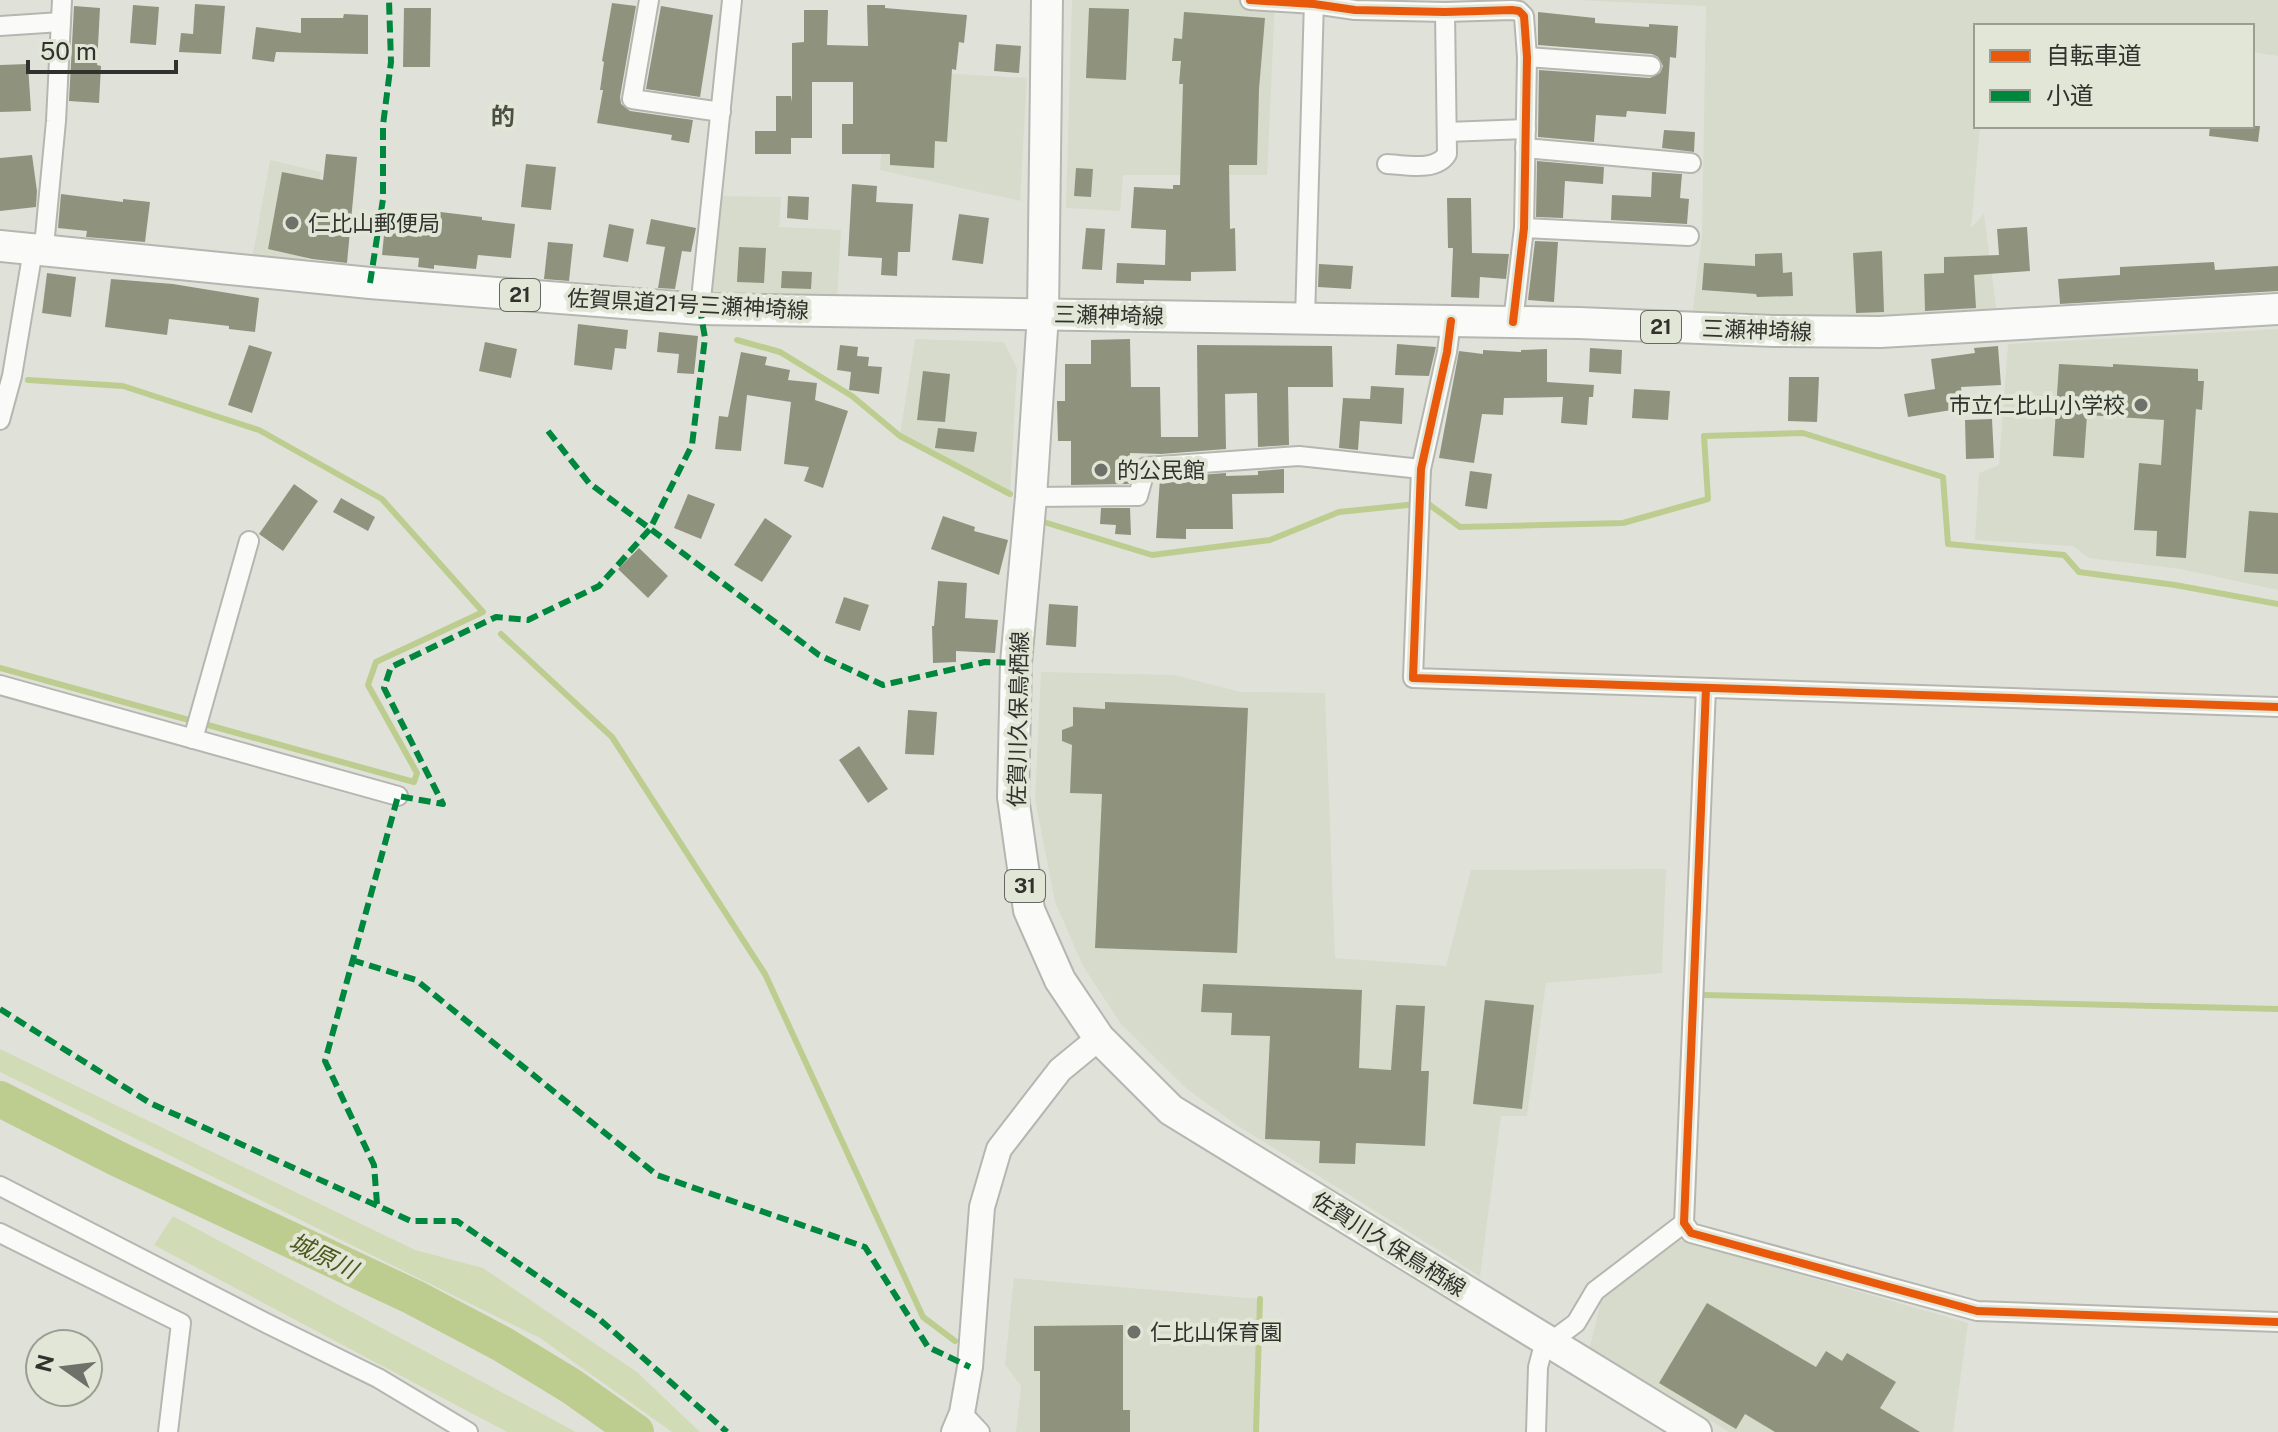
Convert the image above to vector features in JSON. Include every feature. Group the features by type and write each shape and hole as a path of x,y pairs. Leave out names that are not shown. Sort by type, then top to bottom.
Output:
{"main road":[{"name":"佐賀川久保鳥栖線","path":"1047,0 1043,314 1016,663 1013,797 1029,910 1060,980 1099,1038 1171,1110 1696,1432"},
{"name":"佐賀県道21号三瀬神埼線","path":"0,246 370,283 700,309 1043,314"},
{"name":"三瀬神埼線","path":"1043,314 1880,332 2278,309"}],"street":[{"path":"0,420 12,376 31,262 45,236 56,121 62,0"},
{"path":"649,0 632,99 721,112"},
{"path":"700,309 732,0"},
{"path":"1250,0 1314,2 1355,10 1519,11 1524,16 1527,57 1524,228 1513,322"},
{"path":"1305,319 1314,2"},
{"path":"1387,164 1434,165 1442,162 1447,154 1445,12"},
{"path":"0,26 61,22"},
{"path":"1527,57 1651,66"},
{"path":"1447,132 1526,129"},
{"path":"1525,148 1691,163"},
{"path":"1524,228 1689,236"},
{"path":"1451,321 1421,469 1413,678 2278,707"},
{"path":"1031,497 1138,496 1146,467 1284,457 1421,469"},
{"path":"193,739 249,541"},
{"path":"0,685 398,796"},
{"path":"1706,688 1684,1223 1691,1233 1977,1311 2278,1322"},
{"path":"980,1432 958,1422 970,1367 982,1207 999,1149 1060,1070 1099,1038"},
{"path":"0,1186 378,1378 468,1432"},
{"path":"1536,1432 1538,1367 1542,1352 1576,1323 1595,1291 1684,1223"},
{"path":"0,1233 181,1323 168,1432"}],"shaded area":[{"path":"1072,0 1275,0 1267,175 1123,175 1120,211 1066,208"},
{"path":"1575,0 2278,0 2278,56 2254,52 2254,24 1974,24 1974,128 1980,128 1971,228 1984,214 1997,314 1879,320 1692,317 1702,235 1706,6"},
{"path":"887,70 1027,78 1020,201 880,170"},
{"path":"270,160 321,172 305,266 252,259"},
{"path":"706,196 781,197 779,227 841,230 837,298 696,295"},
{"name":"市立仁比山小学校","path":"2278,329 2278,590 2180,569 2089,558 2073,546 1975,540 1979,473 1999,465 2008,344"},
{"path":"915,339 1004,342 1017,368 1010,494 900,436"},
{"path":"1041,672 1174,675 1241,692 1325,693 1335,958 1446,966 1471,870 1666,869 1662,973 1546,983 1527,1116 1501,1116 1480,1276 1235,1124 1187,1089 1121,1024 1083,966 1055,902 1035,799"},
{"path":"1679,1240 1968,1323 1953,1432 1729,1432 1590,1347 1602,1296"},
{"name":"仁比山保育園","path":"1014,1278 1260,1299 1256,1432 1016,1432 1021,1386 1005,1365"}],"green space":[{"path":"0,1049 415,1250 483,1268 637,1372 700,1432 672,1432 540,1338 0,1072"},
{"path":"173,1216 576,1432 507,1432 154,1245"}],"building":[{"path":"612,3 636,6 621,104 630,111 693,120 689,143 671,140 672,135 597,123 603,90 600,90 602,61"},
{"path":"195,4 225,6 221,54 179,52 181,33 193,34"},
{"path":"133,5 159,7 156,45 130,43"},
{"path":"867,5 967,15 964,43 959,42 956,70 952,69 947,142 935,141 934,168 890,165 890,154 842,154 842,124 853,124 853,82 812,82 812,138 791,138 791,154 755,154 755,131 776,131 776,96 791,96 792,102 792,43 804,42 804,10 828,10 827,45 868,46"},
{"path":"74,6 100,8 99,103 69,101"},
{"path":"661,6 713,15 700,97 646,89"},
{"path":"404,8 431,8 430,67 403,67"},
{"path":"1089,8 1129,9 1126,80 1086,78"},
{"path":"1184,12 1265,18 1257,165 1229,165 1230,229 1235,228 1236,271 1191,272 1191,281 1116,283 1117,263 1165,265 1166,230 1131,228 1134,187 1173,189 1173,185 1180,185 1183,84 1179,84 1181,61 1172,61 1174,38 1182,39"},
{"path":"1538,12 1595,18 1595,23 1678,26 1676,58 1670,57 1666,114 1627,111 1626,117 1596,115 1594,142 1538,137 1539,70 1650,78 1660,73 1663,66 1652,54 1538,45"},
{"path":"344,14 368,15 368,54 276,52 274,62 252,59 256,27 301,33 301,18 343,18"},
{"path":"996,44 1021,46 1019,73 994,71"},
{"path":"28,64 31,111 0,112 0,65"},
{"path":"2260,126 2258,142 2209,136 2210,128"},
{"path":"1664,130 1695,132 1694,152 1662,148"},
{"path":"326,154 357,157 347,263 268,249 282,172 323,180"},
{"path":"32,155 36,207 0,211 0,158"},
{"path":"1537,161 1604,167 1603,184 1565,181 1563,218 1536,217"},
{"path":"526,164 556,167 551,210 521,207"},
{"path":"1076,168 1093,169 1091,197 1074,196"},
{"path":"1652,172 1682,174 1680,198 1689,199 1687,224 1611,220 1612,195 1651,197"},
{"path":"852,184 877,186 876,202 913,204 910,252 898,252 897,276 881,275 882,258 848,256"},
{"path":"61,194 123,202 123,199 150,202 145,242 86,237 87,231 58,228"},
{"path":"788,196 809,197 808,220 787,218"},
{"path":"1447,198 1471,198 1472,253 1509,254 1506,279 1480,277 1479,298 1451,297 1453,248 1448,248"},
{"path":"424,210 515,224 511,258 478,255 476,269 434,265 434,269 418,267 419,258 382,255 386,215 423,219"},
{"path":"959,214 989,218 983,264 952,260"},
{"path":"651,219 696,228 691,252 682,251 675,289 658,288 665,247 646,244"},
{"path":"609,224 634,229 628,262 603,257"},
{"path":"2027,227 2030,271 1974,275 1976,308 1925,311 1924,274 1944,273 1944,257 1999,255 1997,229"},
{"path":"1086,228 1105,229 1102,270 1082,269"},
{"path":"1535,241 1558,242 1554,302 1528,300"},
{"path":"548,242 573,244 569,281 544,279"},
{"path":"739,247 766,248 764,283 737,282"},
{"path":"1882,251 1884,312 1856,313 1853,253"},
{"path":"1782,253 1783,273 1792,272 1793,296 1757,297 1756,294 1702,290 1704,263 1755,266 1755,254"},
{"path":"2214,262 2215,270 2278,266 2278,291 2060,304 2058,279 2120,275 2120,267"},
{"path":"1319,264 1353,266 1351,289 1318,287"},
{"path":"782,271 812,272 811,289 781,288"},
{"path":"47,273 76,277 71,317 42,313"},
{"path":"111,279 173,284 259,298 255,332 169,319 167,335 105,327"},
{"path":"578,324 628,330 626,349 615,348 612,370 574,365"},
{"path":"659,332 698,336 694,374 677,373 679,354 657,352"},
{"path":"1130,339 1131,387 1160,387 1161,437 1198,437 1197,345 1332,346 1333,387 1288,387 1289,445 1258,447 1257,393 1225,394 1226,449 1130,453 1129,484 1071,485 1071,441 1058,441 1057,401 1065,401 1065,364 1091,364 1091,340"},
{"path":"485,342 517,349 511,378 479,371"},
{"path":"1397,344 1436,347 1429,376 1395,375"},
{"path":"249,345 272,352 252,413 228,405"},
{"path":"840,345 858,347 857,356 869,357 868,366 882,367 879,394 849,390 851,372 837,370"},
{"path":"1998,346 2001,385 1961,387 1964,408 1908,417 1904,394 1935,389 1931,359 1975,353 1974,348"},
{"path":"1590,348 1622,350 1621,374 1589,372"},
{"path":"1547,349 1547,382 1594,385 1593,397 1589,397 1587,425 1561,423 1563,397 1504,398 1503,415 1482,414 1474,463 1439,458 1459,351 1483,354 1483,350 1521,352"},
{"path":"741,352 767,357 765,365 790,370 788,380 817,383 815,400 848,411 823,488 804,481 809,467 784,464 791,402 747,395 741,451 715,449 719,416 728,417"},
{"path":"2059,364 2198,369 2198,381 2204,381 2202,410 2196,409 2186,558 2156,556 2157,531 2134,530 2139,463 2161,465 2164,420 2087,415 2084,458 2053,456"},
{"path":"923,371 950,374 945,422 917,420"},
{"path":"1789,377 1819,377 1817,422 1788,421"},
{"path":"1371,386 1404,388 1402,424 1360,421 1358,450 1339,448 1343,398 1370,399"},
{"path":"1634,389 1670,391 1668,420 1632,418"},
{"path":"1992,419 1994,458 1966,459 1965,420"},
{"path":"938,428 977,432 974,452 935,448"},
{"path":"1284,469 1284,493 1232,494 1233,529 1186,529 1186,539 1156,538 1160,478 1226,473 1226,476 1258,475 1258,471"},
{"path":"1470,471 1492,474 1487,509 1465,506"},
{"path":"294,484 318,501 283,551 259,534"},
{"path":"688,494 715,504 701,539 674,528"},
{"path":"341,498 375,517 368,531 333,512"},
{"path":"1101,508 1130,508 1131,535 1115,534 1116,525 1100,524"},
{"path":"2249,511 2278,513 2278,574 2244,572"},
{"path":"943,516 975,527 974,531 1008,540 999,575 931,549"},
{"path":"765,518 792,536 762,582 734,565"},
{"path":"639,548 668,576 648,598 618,569"},
{"path":"938,581 967,583 965,618 998,620 995,653 956,651 956,662 933,663 932,626"},
{"path":"844,597 869,605 860,631 835,623"},
{"path":"1049,604 1078,606 1076,647 1046,645"},
{"path":"1105,702 1248,708 1237,953 1095,948 1102,794 1070,793 1072,745 1062,741 1062,730 1073,726 1073,707 1105,709"},
{"path":"908,710 937,712 934,755 905,754"},
{"path":"859,746 888,789 868,803 839,760"},
{"path":"1203,984 1362,990 1359,1068 1391,1070 1396,1005 1425,1006 1421,1071 1429,1071 1425,1146 1356,1143 1355,1164 1319,1163 1320,1141 1265,1139 1270,1036 1231,1035 1232,1013 1201,1012"},
{"path":"1485,1000 1534,1005 1522,1109 1473,1104"},
{"path":"1707,1303 1816,1367 1826,1351 1842,1361 1847,1353 1896,1382 1880,1408 1920,1432 1775,1432 1745,1414 1736,1429 1659,1383"},
{"path":"1123,1325 1123,1410 1130,1410 1130,1432 1040,1432 1040,1371 1034,1371 1034,1326"}],"waterway":[{"path":"737,340 780,352 852,396 900,436 1010,494"},
{"path":"28,380 123,386 259,430 382,499 483,612 376,662 368,685 417,773 414,782 208,725"},
{"path":"1047,523 1152,555 1270,540 1339,512 1427,503 1460,527 1623,523 1708,499 1704,436 1803,433 1943,477 1948,544 2064,555 2079,572 2175,585 2278,604"},
{"path":"501,634 612,737 765,974 923,1317 955,1341"},
{"path":"0,668 189,720"},
{"path":"1704,995 2278,1009"},
{"name":"城原川","path":"0,1099 118,1159 413,1297 502,1344 571,1386 636,1432"},
{"path":"1256,1432 1260,1299"}],"marked path":[{"path":"370,283 383,199 383,125 391,62 389,0"},
{"path":"377,1204 374,1165 325,1061 398,796 443,804 384,688 391,667 496,617 528,620 599,586 650,529 692,445 705,338 700,309"},
{"path":"548,431 589,483 819,655 883,685 985,662 1016,663"},
{"path":"352,960 416,980 657,1175 865,1247 928,1347 970,1367"},
{"path":"0,1009 150,1103 411,1221 457,1221 597,1317 727,1432"}],"cycle path":[{"path":"1250,0 1355,10 1512,10 1524,16 1527,57 1524,228 1513,322"},
{"path":"1451,321 1421,469 1413,678 2278,707"},
{"path":"1706,688 1684,1223 1691,1233 1977,1311 2278,1322"}],"place":[{"name":"仁比山郵便局","path":"292,223"},
{"name":"市立仁比山小学校","path":"2141,405"},
{"name":"的公民館","path":"1101,470"},
{"name":"仁比山保育園","path":"1134,1332"}],"district":[{"name":"的","path":"503,117"}]}
